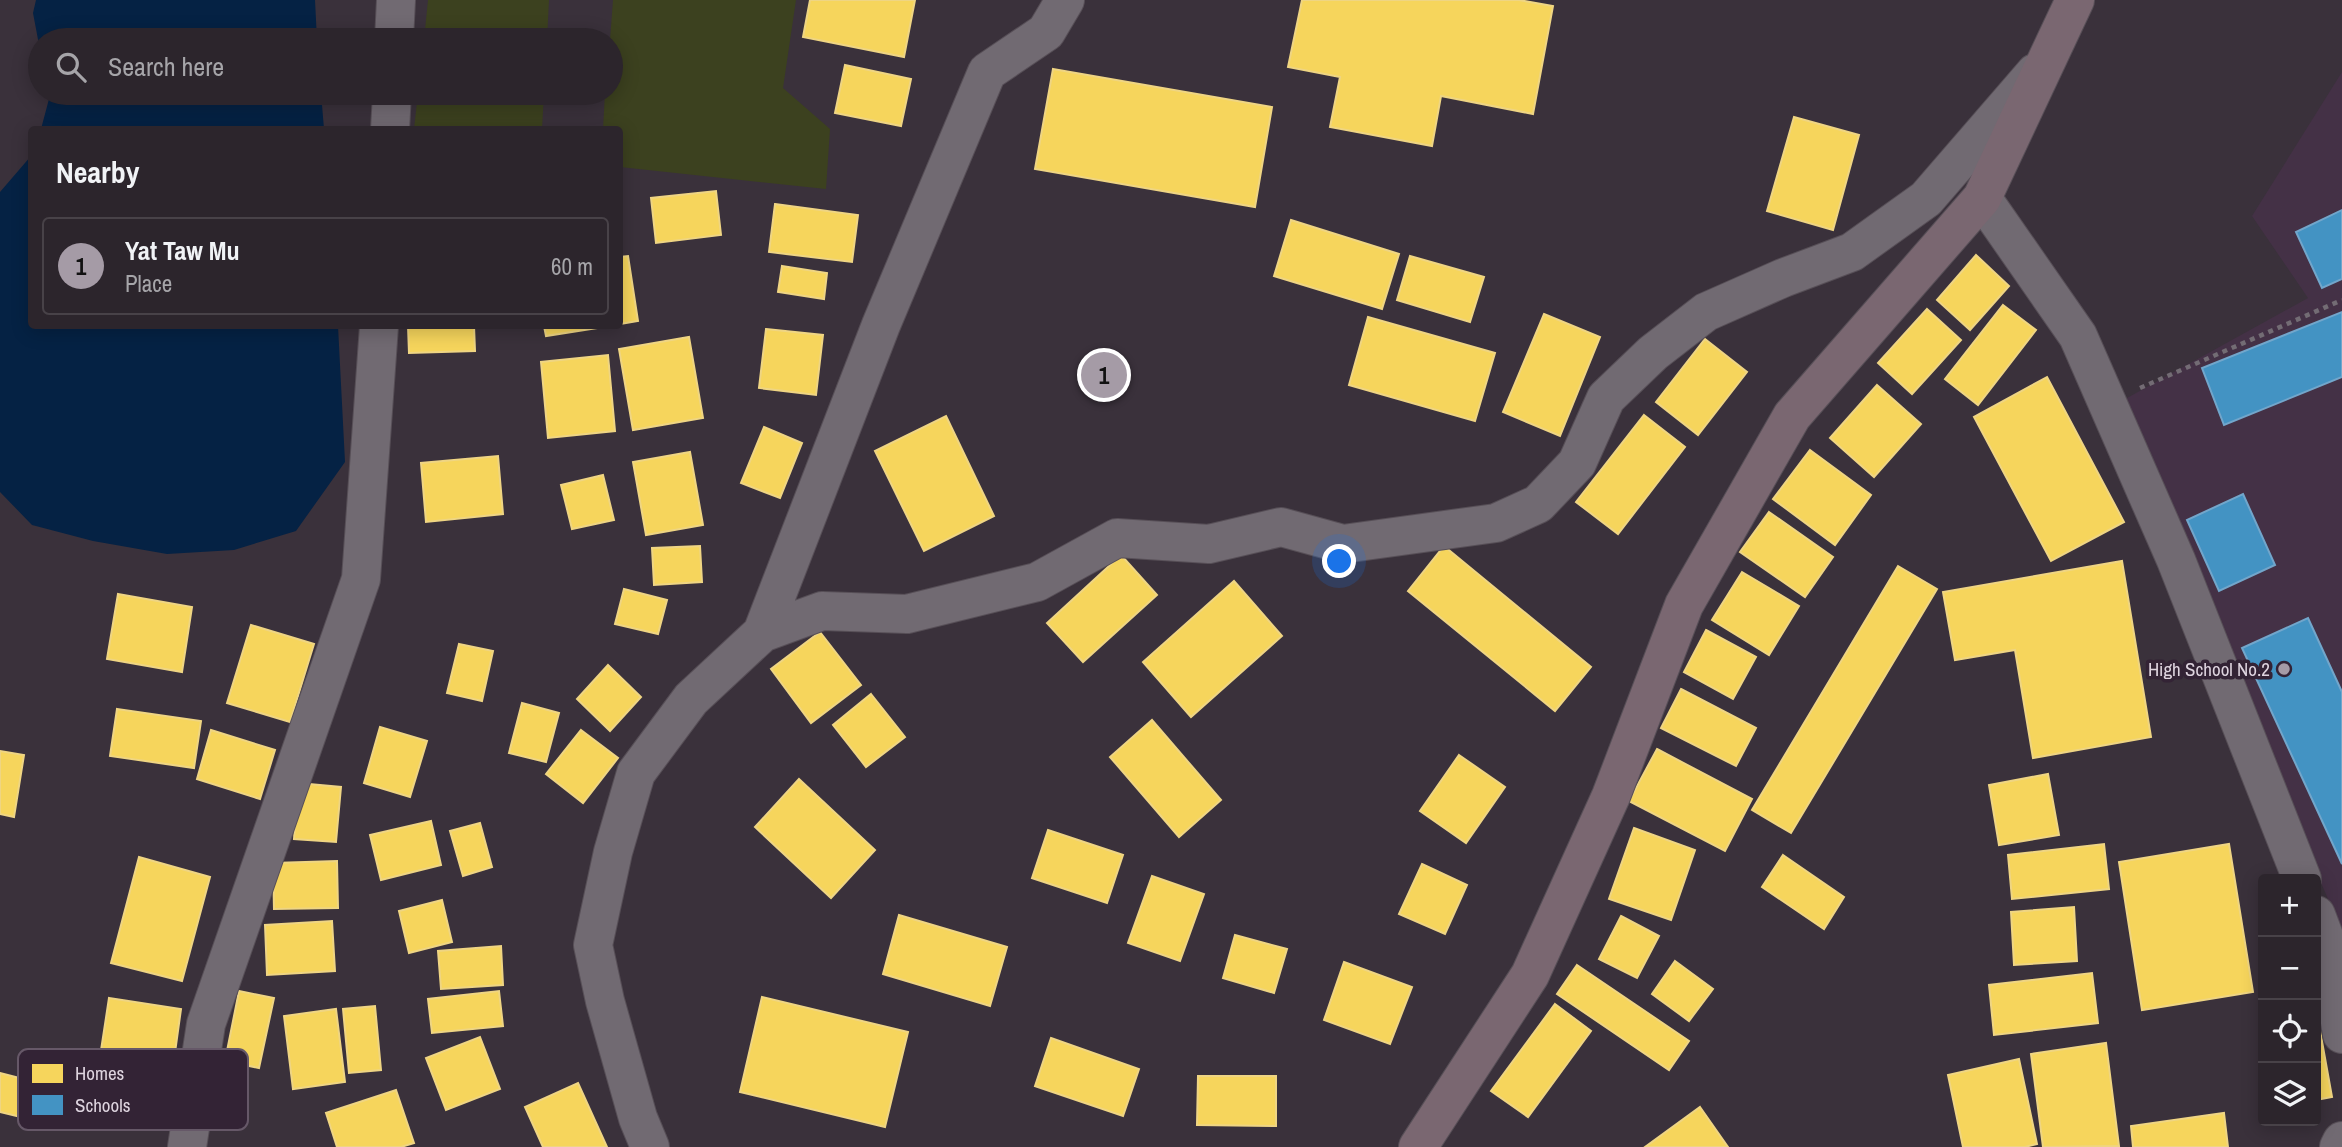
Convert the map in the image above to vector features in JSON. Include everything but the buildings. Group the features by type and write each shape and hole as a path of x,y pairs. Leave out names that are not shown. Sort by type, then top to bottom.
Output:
{"highway":[{"path":"1418,1147 1530,975 1611,796 1684,605 1792,416 1982,198 2075,0"}],"street":[{"path":"395,28 396,0"},
{"path":"762,633 881,325 988,72 1046,32 1065,0"},
{"path":"650,1147 638,1118 608,1014 593,945 614,852 636,773 691,699 762,633 822,611 907,614 1037,582 1117,538 1209,544 1281,527 1343,544 1496,523 1538,504 1577,463 1605,398 1653,353 1706,312 1783,278 1852,252 1926,199 2048,58"},
{"path":"390,126 391,105"},
{"path":"1982,198 2078,336 2176,560 2300,874"},
{"path":"202,1049 206,1024 362,579 379,329"},
{"path":"2321,928 2327,944 2342,1034"},
{"path":"2339,1147 2342,1141"}],"path":[{"path":"2106,402 2342,300"}],"shaded area":[{"name":"High School No.2","path":"2342,72 2342,930 2321,883 2321,874 2317,874 2109,408 2308,298 2252,216"}],"green space":[{"path":"428,0 549,0 548,28 425,28"},
{"path":"613,0 796,0 783,88 830,129 826,189 623,167 623,126 603,126 604,105 623,105 623,28 611,28"},
{"path":"417,105 543,105 542,126 414,126"}],"water":[{"path":"36,0 315,0 316,28 36,28 33,13"},
{"path":"47,105 322,105 324,126 42,126"},
{"path":"28,159 28,329 338,329 345,462 296,531 234,550 167,554 93,541 32,525 0,492 0,192"}],"place":[{"name":"Yat Taw Mu","path":"1104,375"},
{"name":"High School No.2","path":"2284,669"}]}
